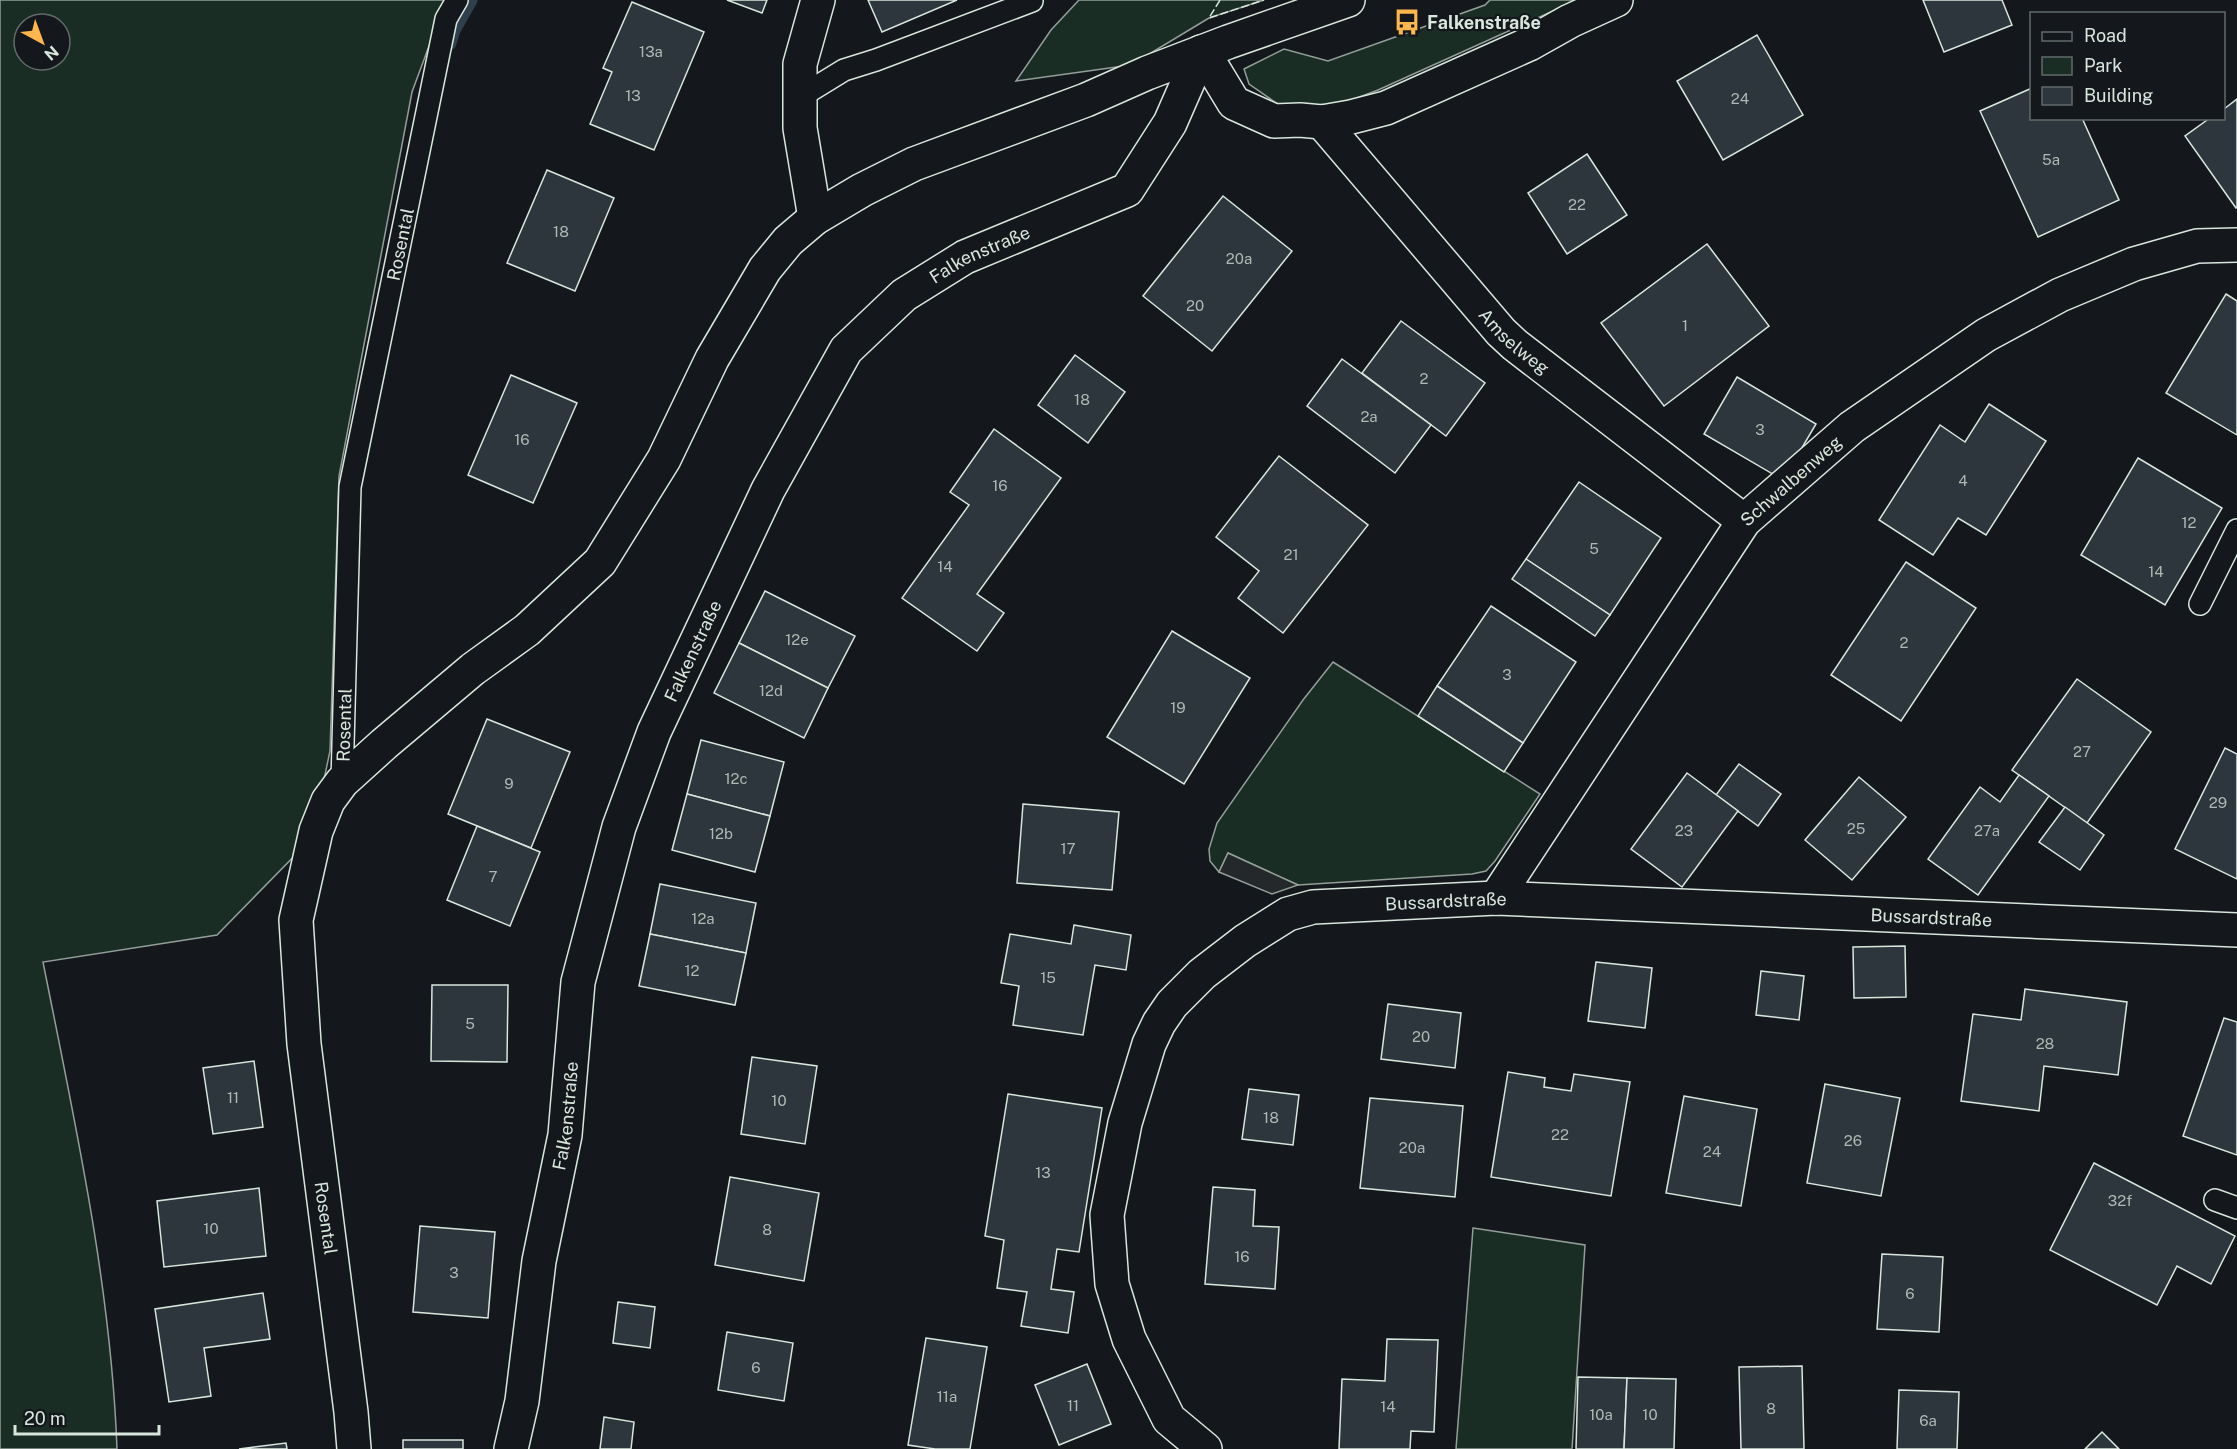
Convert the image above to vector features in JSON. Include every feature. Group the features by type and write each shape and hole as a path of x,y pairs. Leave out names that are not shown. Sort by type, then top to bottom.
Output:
{"street":[{"path":"815,218 800,128 800,64 818,0"},
{"path":"342,782 473,669 527,630 600,562 664,459 712,359 765,269 788,241 815,218 862,190 914,164 1086,100 1201,52 1348,0"},
{"path":"1201,52 1234,103 1274,121 1322,122 1386,108 1529,44 1570,21 1616,0"},
{"name":"Falkenstraße","path":"511,1449 522,1401 539,1261 566,1135 578,982 620,827 654,732 768,490 846,350 904,295 965,257 1127,190 1170,123 1201,52"},
{"name":"Amselweg","path":"1322,122 1515,345 1744,520"},
{"name":"Schwalbenweg","path":"1496,898 1744,520 1852,427 1986,335 2060,296 2134,264 2197,246 2237,245"},
{"name":"Rosental","path":"342,782 328,801 316,831 296,920 304,1044 354,1449"},
{"name":"Bussardstraße","path":"1204,1449 1169,1419 1129,1339 1112,1284 1107,1215 1126,1117 1149,1044 1159,1023 1185,990 1223,958 1266,927 1288,915 1306,908 1496,898 2237,930"}],"lane":[{"name":"Rosental","path":"342,782 350,487 446,19 457,0"},
{"path":"800,97 844,70 1032,1"},
{"path":"2200,604 2237,530"},
{"path":"2216,1200 2237,1208"}],"green space":[{"path":"0,0 446,0 412,92 339,476 330,751 315,822 308,842 217,935 43,962 90,1204 107,1326 117,1449 0,1449"},
{"path":"1079,0 1264,0 1209,18 1131,65 1016,81 1051,30"},
{"path":"1490,0 1577,0 1378,90 1320,112 1285,109 1249,84 1244,69 1284,49 1328,61 1485,5"},
{"path":"1333,662 1540,794 1486,871 1472,874 1298,885 1228,853 1219,872 1210,861 1209,849 1217,823 1303,700"},
{"path":"1473,1228 1585,1245 1572,1449 1456,1449"}],"shaded area":[{"path":"1228,853 1298,885 1272,894 1219,872"}],"building":[{"path":"727,0 767,0 762,13"},
{"path":"868,0 957,0 882,32"},
{"path":"1923,0 2002,0 2012,25 1944,52"},
{"path":"632,2 704,32 654,150 590,124 612,72 603,68"},
{"path":"1757,35 1803,115 1723,160 1677,81"},
{"path":"2030,89 2030,120 2083,120 2119,200 2038,237 1980,111"},
{"path":"2237,99 2236,208 2185,136 2207,120 2225,120 2225,108"},
{"path":"1587,154 1627,215 1567,254 1528,193"},
{"path":"547,170 614,198 575,291 507,263"},
{"path":"1223,196 1292,251 1212,351 1143,296"},
{"path":"1707,244 1769,326 1664,406 1601,323"},
{"path":"2226,294 2237,301 2237,435 2166,393"},
{"path":"1401,321 1485,383 1446,436 1362,373"},
{"path":"1075,355 1125,392 1088,443 1038,405"},
{"path":"1342,359 1431,425 1395,473 1307,406"},
{"path":"511,375 577,403 533,503 468,475"},
{"path":"1737,377 1816,424 1783,480 1704,434"},
{"path":"1989,404 2046,441 1986,535 1958,518 1933,555 1879,520 1940,425 1965,442"},
{"path":"994,429 1061,478 977,594 1004,613 977,651 902,598 969,505 950,492"},
{"path":"1279,456 1368,525 1283,633 1238,598 1259,571 1216,537"},
{"path":"2138,458 2222,508 2165,605 2081,555"},
{"path":"1579,482 1661,538 1610,615 1526,559"},
{"path":"1526,559 1610,615 1595,636 1512,579"},
{"path":"1906,562 1976,608 1901,721 1831,675"},
{"path":"765,591 855,636 828,688 739,643"},
{"path":"1491,606 1576,662 1523,743 1437,686"},
{"path":"1172,631 1250,678 1184,784 1107,737"},
{"path":"739,643 828,688 804,738 714,693"},
{"path":"2077,679 2151,732 2087,823 2012,770"},
{"path":"1437,686 1523,743 1504,772 1418,716"},
{"path":"487,719 570,752 531,848 448,814"},
{"path":"701,740 784,762 770,816 687,794"},
{"path":"2225,748 2237,754 2237,879 2175,849"},
{"path":"1739,764 1781,794 1758,826 1716,795"},
{"path":"1687,773 1738,811 1682,887 1631,849"},
{"path":"2019,775 2049,796 1978,895 1928,859 1980,787 2000,802"},
{"path":"1859,777 1906,817 1852,880 1805,840"},
{"path":"687,794 770,816 755,872 672,850"},
{"path":"1023,804 1119,812 1112,890 1017,883"},
{"path":"2065,807 2104,835 2080,870 2039,842"},
{"path":"477,826 540,852 510,926 447,900"},
{"path":"660,884 756,903 746,953 650,934"},
{"path":"1074,925 1131,935 1126,970 1095,965 1083,1035 1013,1025 1019,986 1001,983 1010,934 1071,944"},
{"path":"650,934 746,953 735,1005 639,986"},
{"path":"1905,946 1906,997 1854,998 1853,947"},
{"path":"1596,962 1652,968 1645,1028 1588,1021"},
{"path":"1761,971 1804,976 1799,1020 1756,1015"},
{"path":"432,985 508,985 507,1062 431,1061"},
{"path":"2025,989 2127,1002 2118,1075 2044,1066 2039,1111 1961,1101 1973,1014 2021,1020"},
{"path":"1388,1004 1461,1013 1455,1068 1381,1059"},
{"path":"2224,1018 2237,1022 2237,1155 2183,1136"},
{"path":"752,1057 817,1066 805,1144 741,1134"},
{"path":"254,1061 263,1127 213,1134 203,1068"},
{"path":"1508,1072 1545,1078 1544,1087 1571,1091 1574,1074 1630,1082 1611,1196 1491,1177"},
{"path":"1825,1084 1900,1098 1881,1196 1807,1183"},
{"path":"1249,1089 1299,1095 1293,1145 1242,1139"},
{"path":"1008,1094 1102,1108 1079,1252 1057,1249 1051,1289 1074,1292 1068,1333 1021,1326 1027,1292 997,1288 1004,1240 985,1236"},
{"path":"1684,1096 1757,1109 1741,1206 1666,1193"},
{"path":"1370,1098 1463,1106 1455,1197 1360,1188"},
{"path":"2094,1163 2235,1236 2211,1284 2177,1266 2157,1305 2050,1250"},
{"path":"730,1177 819,1193 804,1281 715,1265"},
{"path":"1213,1187 1255,1190 1253,1226 1279,1227 1275,1289 1205,1284"},
{"path":"259,1188 266,1256 164,1267 157,1201"},
{"path":"420,1226 495,1232 488,1318 413,1312"},
{"path":"1882,1254 1943,1257 1939,1332 1877,1329"},
{"path":"263,1293 270,1339 204,1348 211,1396 169,1402 155,1309"},
{"path":"618,1302 655,1307 650,1348 613,1343"},
{"path":"727,1332 793,1343 784,1401 718,1390"},
{"path":"926,1338 987,1347 970,1449 935,1449 908,1445"},
{"path":"1387,1339 1438,1340 1434,1432 1411,1431 1410,1449 1339,1449 1342,1379 1385,1381"},
{"path":"1087,1364 1111,1424 1059,1445 1035,1385"},
{"path":"1802,1366 1804,1449 1741,1449 1739,1367"},
{"path":"1578,1377 1627,1378 1624,1449 1576,1449"},
{"path":"1627,1378 1676,1379 1674,1449 1624,1449"},
{"path":"1899,1390 1959,1392 1957,1449 1897,1449"},
{"path":"604,1417 634,1422 631,1449 600,1449"},
{"path":"2102,1432 2119,1449 2085,1449"},
{"path":"403,1440 463,1440 463,1449 403,1449"},
{"path":"286,1443 287,1449 239,1449"}],"waterway":[{"path":"449,43 453,30 470,0"}],"fence":[{"path":"1220,0 1209,18 1264,0"}],"place":[{"name":"Falkenstraße","path":"1407,22"}]}
